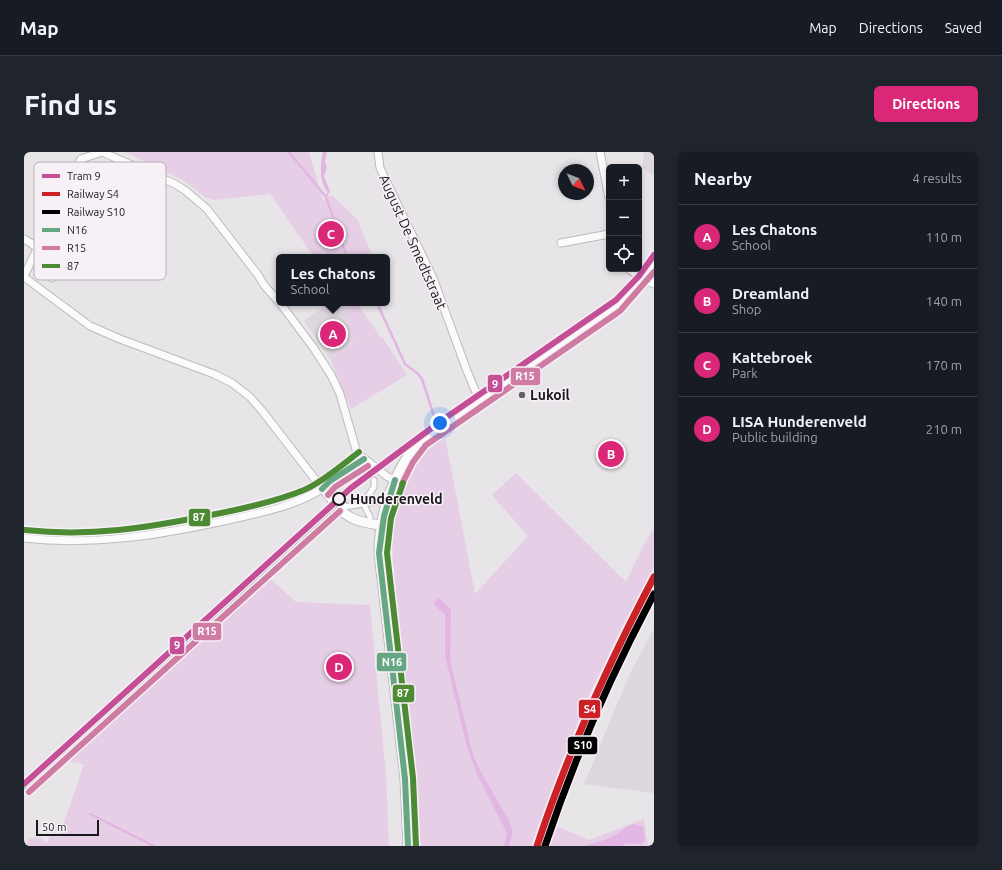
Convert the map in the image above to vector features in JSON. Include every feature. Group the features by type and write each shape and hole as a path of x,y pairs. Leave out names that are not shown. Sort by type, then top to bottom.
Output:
{"street":[{"path":"80,155 102,152 115,155 129,162"},
{"name":"August De Smedtstraat","path":"378,152 380,168 433,278 478,397"},
{"path":"600,152 606,183"},
{"path":"166,180 196,198 215,219 264,285 276,299"},
{"path":"561,243 606,235"},
{"path":"24,239 34,244"},
{"path":"34,255 24,276 90,326 120,339 214,374 232,383 254,402 322,489 340,504 344,507 376,502"},
{"path":"408,846 404,772 379,553 380,525 395,480 406,458 420,439 478,397 615,304 640,277 654,258"},
{"path":"633,272 640,277 654,283"},
{"path":"282,306 313,347 331,375 340,394 358,453 388,477 395,480"},
{"path":"362,503 374,487 374,480"},
{"path":"24,538 51,542 98,541 148,536 269,510 309,497 322,489"},
{"path":"362,503 370,517"},
{"path":"340,504 341,511 358,521 380,525"},
{"path":"24,786 340,504"}],"shaded area":[{"path":"125,152 309,152 323,200 332,195 357,219 372,254 312,254 270,194 214,200 206,198 185,181 166,172 166,162 146,162"},
{"path":"323,152 327,152 325,161 327,168 324,176 330,191 327,197 325,195 328,192 323,184 321,173"},
{"path":"644,152 654,152 654,176 642,168"},
{"path":"326,306 346,306 353,343 330,359 304,321"},
{"path":"346,306 359,306 381,338 383,338 407,375 351,409 330,359 353,343"},
{"path":"445,436 475,594 528,536 492,495 516,473 626,582 644,544 654,529 654,566 590,693 563,759 531,846 418,846 409,724 391,539 400,488 422,448 433,440"},
{"path":"267,576 296,602 370,605 386,775 389,846 25,846 30,837 32,839 35,837 38,839 40,837 46,843 51,835 59,837 84,764 67,761"},
{"path":"439,598 451,609 450,660 473,755 509,821 513,832 509,846 504,846 507,833 477,774 467,747 445,656 445,614 436,607 434,602"},
{"path":"654,629 654,793 584,784 630,673"},
{"path":"644,819 648,846 549,846 556,826 589,840"},
{"path":"635,824 643,827 645,841 641,844 627,843 621,846 584,846 609,838 626,827"}],"waterway":[{"path":"289,152 326,197 346,254"},
{"path":"378,306 405,364 422,379 434,416"},
{"path":"90,814 154,846"}],"tram line":[{"name":"9","path":"24,784 351,488 441,421 616,300 639,276 654,255"}],"rail line":[{"name":"S4","path":"537,846 562,777 590,709 654,577"},
{"name":"S10","path":"545,846 568,781 594,718 608,686 654,594"}],"transit line":[{"name":"R15","path":"402,484 413,462 426,445 620,311 654,272"},
{"name":"87","path":"25,530 49,532 96,532 118,530 164,524 246,508 270,502 310,487 332,473 359,452"},
{"name":"N16","path":"322,489 330,481 364,459"},
{"name":"R15","path":"328,495 335,487 368,466"},
{"name":"N16","path":"395,480 384,516 379,553 405,779 408,846"},
{"name":"87","path":"403,483 391,518 387,553 413,778 416,846"},
{"name":"N16","path":"24,786 335,505"},
{"name":"R15","path":"29,792 340,511"}],"place":[{"name":"Kattebroek","path":"331,234"},
{"name":"Les Chatons","path":"333,334"},
{"name":"Lukoil","path":"522,395"},
{"name":"Dreamland","path":"611,454"},
{"name":"Hunderenveld","path":"339,499"},
{"name":"LISA Hunderenveld","path":"339,667"}]}
